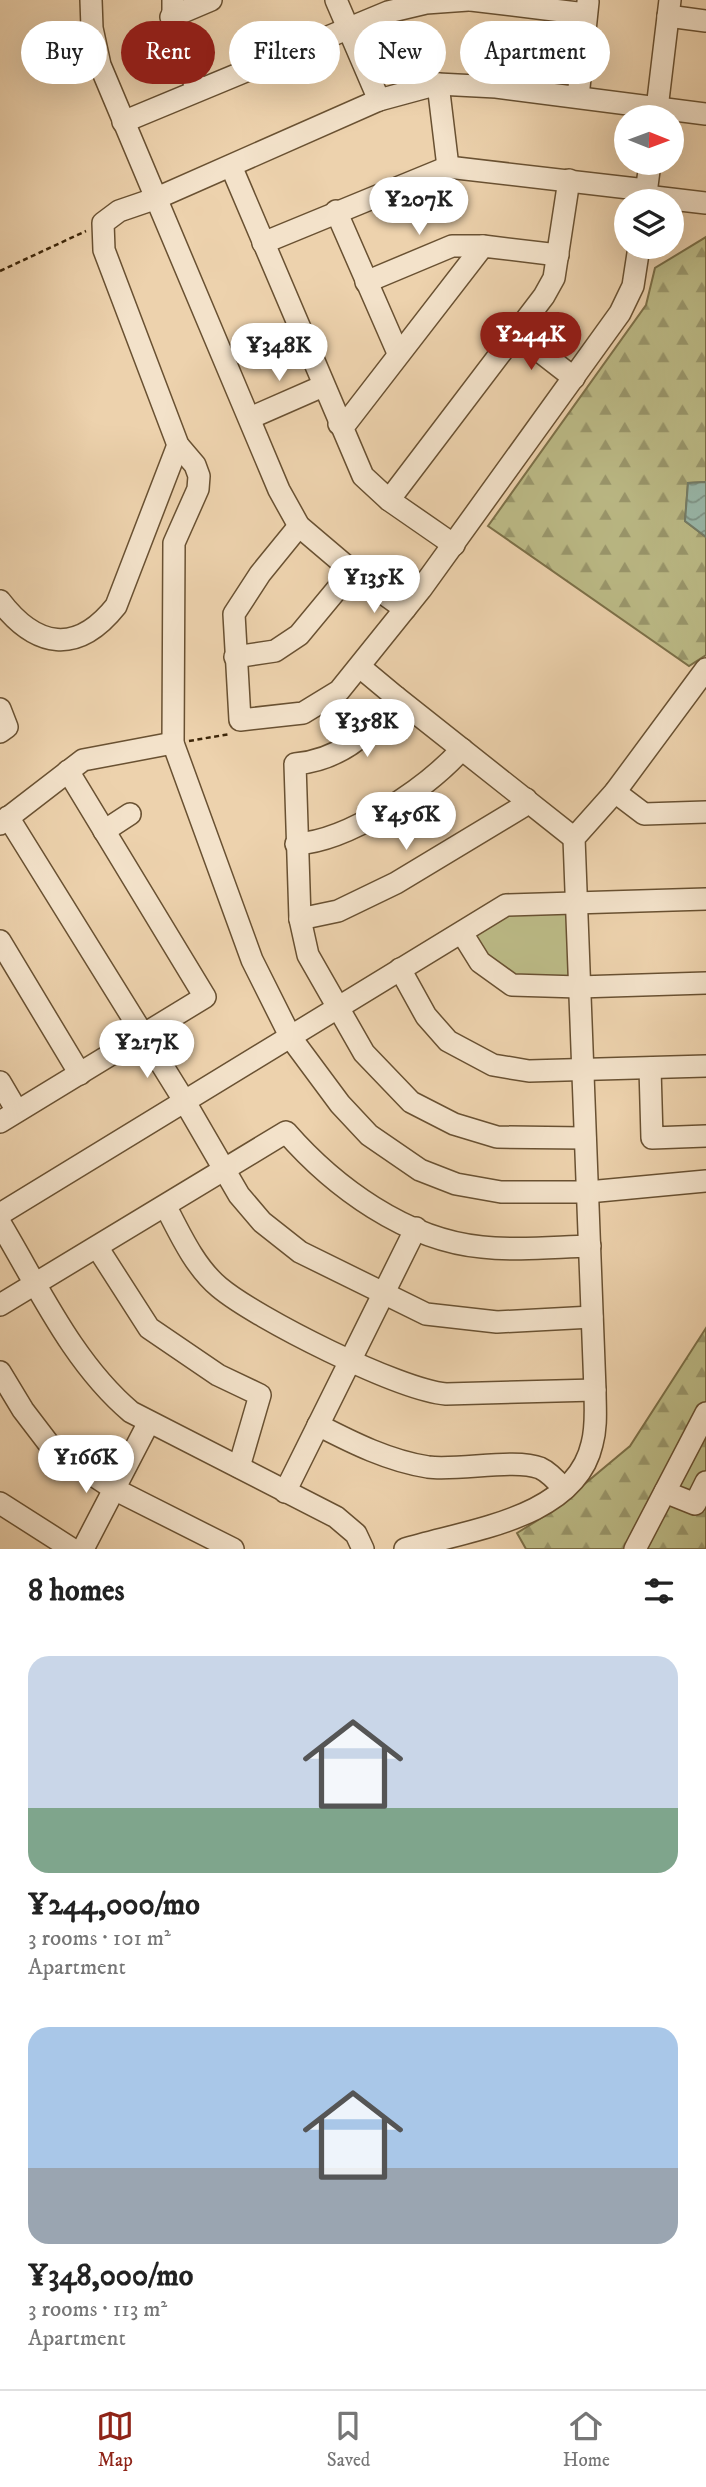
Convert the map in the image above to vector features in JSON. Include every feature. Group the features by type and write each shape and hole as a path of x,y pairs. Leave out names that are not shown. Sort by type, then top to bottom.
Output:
{"street":[{"path":"91,0 92,28 100,65 278,490 299,526 352,571 405,609"},
{"path":"197,89 173,30 172,8 211,0"},
{"path":"336,0 379,100"},
{"path":"123,122 347,26 426,3 470,0 587,7 578,97"},
{"path":"658,105 669,8 706,21"},
{"path":"438,84 449,167"},
{"path":"620,105 496,87 438,84 379,100 157,198 119,211 103,223 104,250 178,445 195,466 199,476 198,489 174,543 173,743 252,961 291,1038 340,1104 369,1135 420,1170 456,1184 500,1192 588,1192 706,1181"},
{"path":"684,113 706,114"},
{"path":"231,166 363,476 389,500 454,545"},
{"path":"263,243 449,167 569,180 615,189"},
{"path":"389,500 544,296 554,278 569,180"},
{"path":"684,200 706,203"},
{"path":"336,211 398,353"},
{"path":"366,282 452,246 482,246 558,255"},
{"path":"339,424 347,422 482,246"},
{"path":"299,526 260,574 234,614 240,720 303,713 339,691 360,667 454,545 620,313 633,286 637,259"},
{"path":"516,333 574,378"},
{"path":"250,418 323,386"},
{"path":"0,601 16,621 34,635 52,640 71,638 92,630 105,620 116,606 178,445"},
{"path":"236,657 275,651 299,635 352,571"},
{"path":"360,667 574,838"},
{"path":"405,1549 528,1513 552,1501 585,1464 592,1446 595,1390 574,838 615,792 704,672"},
{"path":"396,697 362,737 344,750 312,762 295,764 300,919 308,955 364,1053 411,1102 454,1124 498,1138 585,1138"},
{"path":"0,709 7,727 0,732"},
{"path":"173,743 83,760 4,820 144,1036 239,1195 262,1222 300,1252 426,1314 459,1320 497,1322 592,1317"},
{"path":"296,844 345,833 440,775 462,749"},
{"path":"0,1082 9,1117 205,997 68,771"},
{"path":"615,792 644,814 706,812"},
{"path":"300,919 338,911 396,883 522,807 526,799"},
{"path":"104,831 130,814"},
{"path":"0,1214 506,905 706,899"},
{"path":"462,933 480,962 512,985 579,987 706,984"},
{"path":"0,941 80,1074"},
{"path":"400,969 426,1016 448,1041 470,1055 511,1070 706,1066"},
{"path":"650,1068 652,1138 706,1136"},
{"path":"0,1305 286,1132 335,1183 416,1228 447,1241 480,1247 590,1246"},
{"path":"166,1207 185,1243 218,1286 250,1308 351,1360 429,1393 507,1395 595,1390"},
{"path":"0,1223 87,1367 111,1395 131,1412 149,1422 347,1525 356,1534 363,1549"},
{"path":"285,1492 416,1228"},
{"path":"97,1247 149,1328 218,1375 260,1395 239,1468"},
{"path":"0,1372 23,1410 52,1448 114,1489 233,1549"},
{"path":"635,1549 706,1413"},
{"path":"83,1549 149,1422"},
{"path":"318,1426 361,1447 399,1461 429,1467 525,1465 541,1468 564,1489"},
{"path":"665,1492 695,1504 706,1482"},
{"path":"0,1503 72,1549"}],"path":[{"path":"0,271 103,223"},
{"path":"173,743 230,735 240,720"}],"green space":[{"path":"706,237 706,482 688,483 685,521 706,537 706,655 689,666 488,526 646,305 655,268 670,259 684,259 684,250"},
{"path":"572,910 575,980 525,981 483,954 473,932 504,914"},
{"path":"706,1328 706,1549 526,1549 517,1533 551,1512 630,1446"}],"water":[{"path":"706,482 706,537 685,521 688,483"}]}
